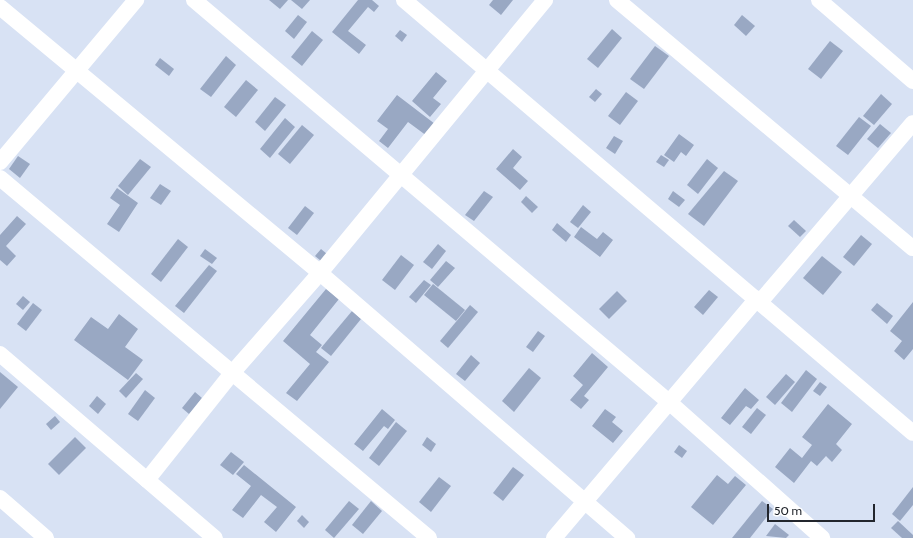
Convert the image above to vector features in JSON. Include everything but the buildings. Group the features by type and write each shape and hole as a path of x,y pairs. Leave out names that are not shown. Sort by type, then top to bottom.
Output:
{"street":[{"path":"0,162 78,72 136,0"},
{"path":"194,0 669,402 822,538"},
{"path":"404,0 913,433"},
{"path":"147,480 233,372 320,273 545,0"},
{"path":"617,0 913,248"},
{"path":"819,0 913,81"},
{"path":"0,7 320,273 627,538"},
{"path":"554,538 669,402 913,124"},
{"path":"0,178 429,538"},
{"path":"0,354 215,538"},
{"path":"0,498 46,538"}]}
